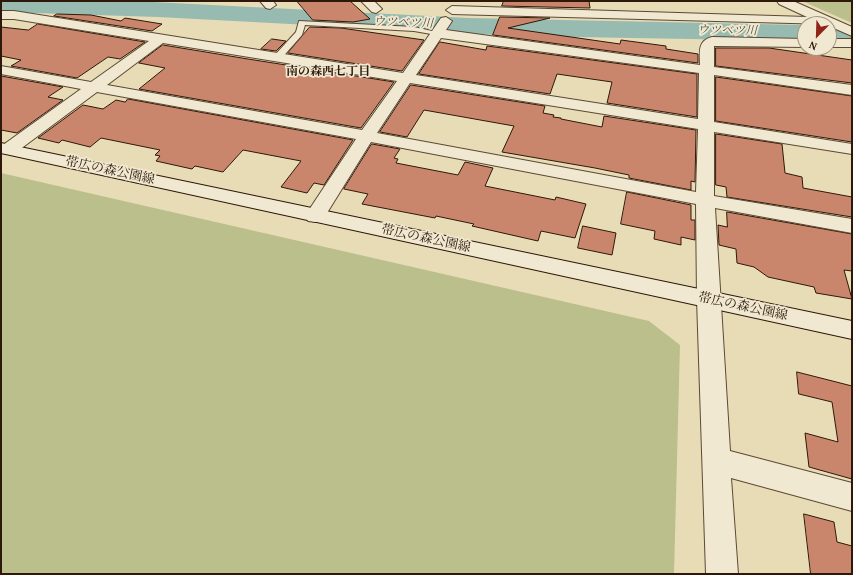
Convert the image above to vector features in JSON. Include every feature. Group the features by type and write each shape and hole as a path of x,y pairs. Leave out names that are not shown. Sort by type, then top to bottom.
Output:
{"street":[{"path":"315,216 405,78 445,22 467,1"},
{"path":"584,1 610,16"},
{"path":"783,1 817,16"},
{"path":"688,4 715,18"},
{"path":"1,15 14,15 160,40 852,149"},
{"path":"445,22 610,16 797,20"},
{"path":"445,22 707,70 852,90"},
{"path":"837,25 847,30"},
{"path":"5,148 160,40"},
{"path":"722,574 708,299 705,200 704,126 707,44 712,41 797,43"},
{"path":"837,43 852,43"},
{"path":"1,70 852,226"},
{"name":"帯広の森公園線","path":"5,148 315,216 852,330"},
{"path":"716,460 852,497"}],"lane":[{"path":"277,58 299,33 302,23 414,29 445,22"}],"green space":[{"path":"802,1 852,1 852,23"},
{"path":"1,173 649,321 680,345 674,574 1,574"}],"building":[{"path":"297,1 350,1 370,19 353,22 313,20"},
{"path":"504,1 589,1 590,8 502,6"},
{"path":"57,14 91,15 121,21 125,18 162,24 152,31 54,16"},
{"path":"500,17 550,18 508,28 620,44 621,40 666,46 666,49 698,54 698,63 493,35"},
{"path":"38,24 145,42 120,59 108,57 77,78 11,66 21,60 1,56 1,27 28,30"},
{"path":"310,27 341,28 424,40 402,71 288,53"},
{"path":"272,39 286,41 276,51 261,49"},
{"path":"440,42 486,50 487,46 697,74 697,117 607,103 612,82 557,74 550,94 419,74"},
{"path":"163,45 394,82 361,128 139,89 165,68 139,63"},
{"path":"716,48 769,48 797,52 797,56 824,56 852,60 852,83 716,66"},
{"path":"1,76 63,87 48,97 63,100 17,133 1,130"},
{"path":"716,77 852,96 852,142 716,121"},
{"path":"411,85 545,106 543,113 554,115 553,117 602,127 604,116 696,130 695,182 691,181 691,190 629,178 629,175 595,168 502,152 514,126 424,110 407,137 380,132"},
{"path":"128,99 353,140 324,185 314,183 307,193 281,187 301,161 243,150 223,172 195,166 192,169 156,161 160,156 155,155 160,150 101,138 90,147 62,140 59,143 38,138 83,105 103,109 116,100 125,102"},
{"path":"716,134 782,144 785,173 802,177 803,188 852,197 852,217 727,197 726,187 716,185"},
{"path":"372,144 400,149 394,158 398,159 396,163 458,175 465,162 493,168 485,186 555,200 556,197 586,204 575,238 541,231 538,241 472,226 474,224 436,216 435,218 362,204 368,194 344,189"},
{"path":"627,192 691,205 691,220 695,220 695,240 681,237 681,245 654,239 655,231 621,224"},
{"path":"727,212 852,234 852,271 844,270 852,299 816,293 814,287 768,277 754,267 737,263 736,249 719,245 718,225 727,227"},
{"path":"583,226 616,233 612,255 578,248"},
{"path":"797,372 852,386 852,479 809,467 805,433 838,442 832,402 799,394"},
{"path":"804,514 834,522 837,542 852,546 852,574 811,574"}],"waterway":[{"name":"ウツベツ川","path":"1,5 158,9 517,28 797,33"},
{"name":"ウツベツ川","path":"837,34 852,34"}],"district":[{"name":"南の森西七丁目","path":"328,72"}]}
